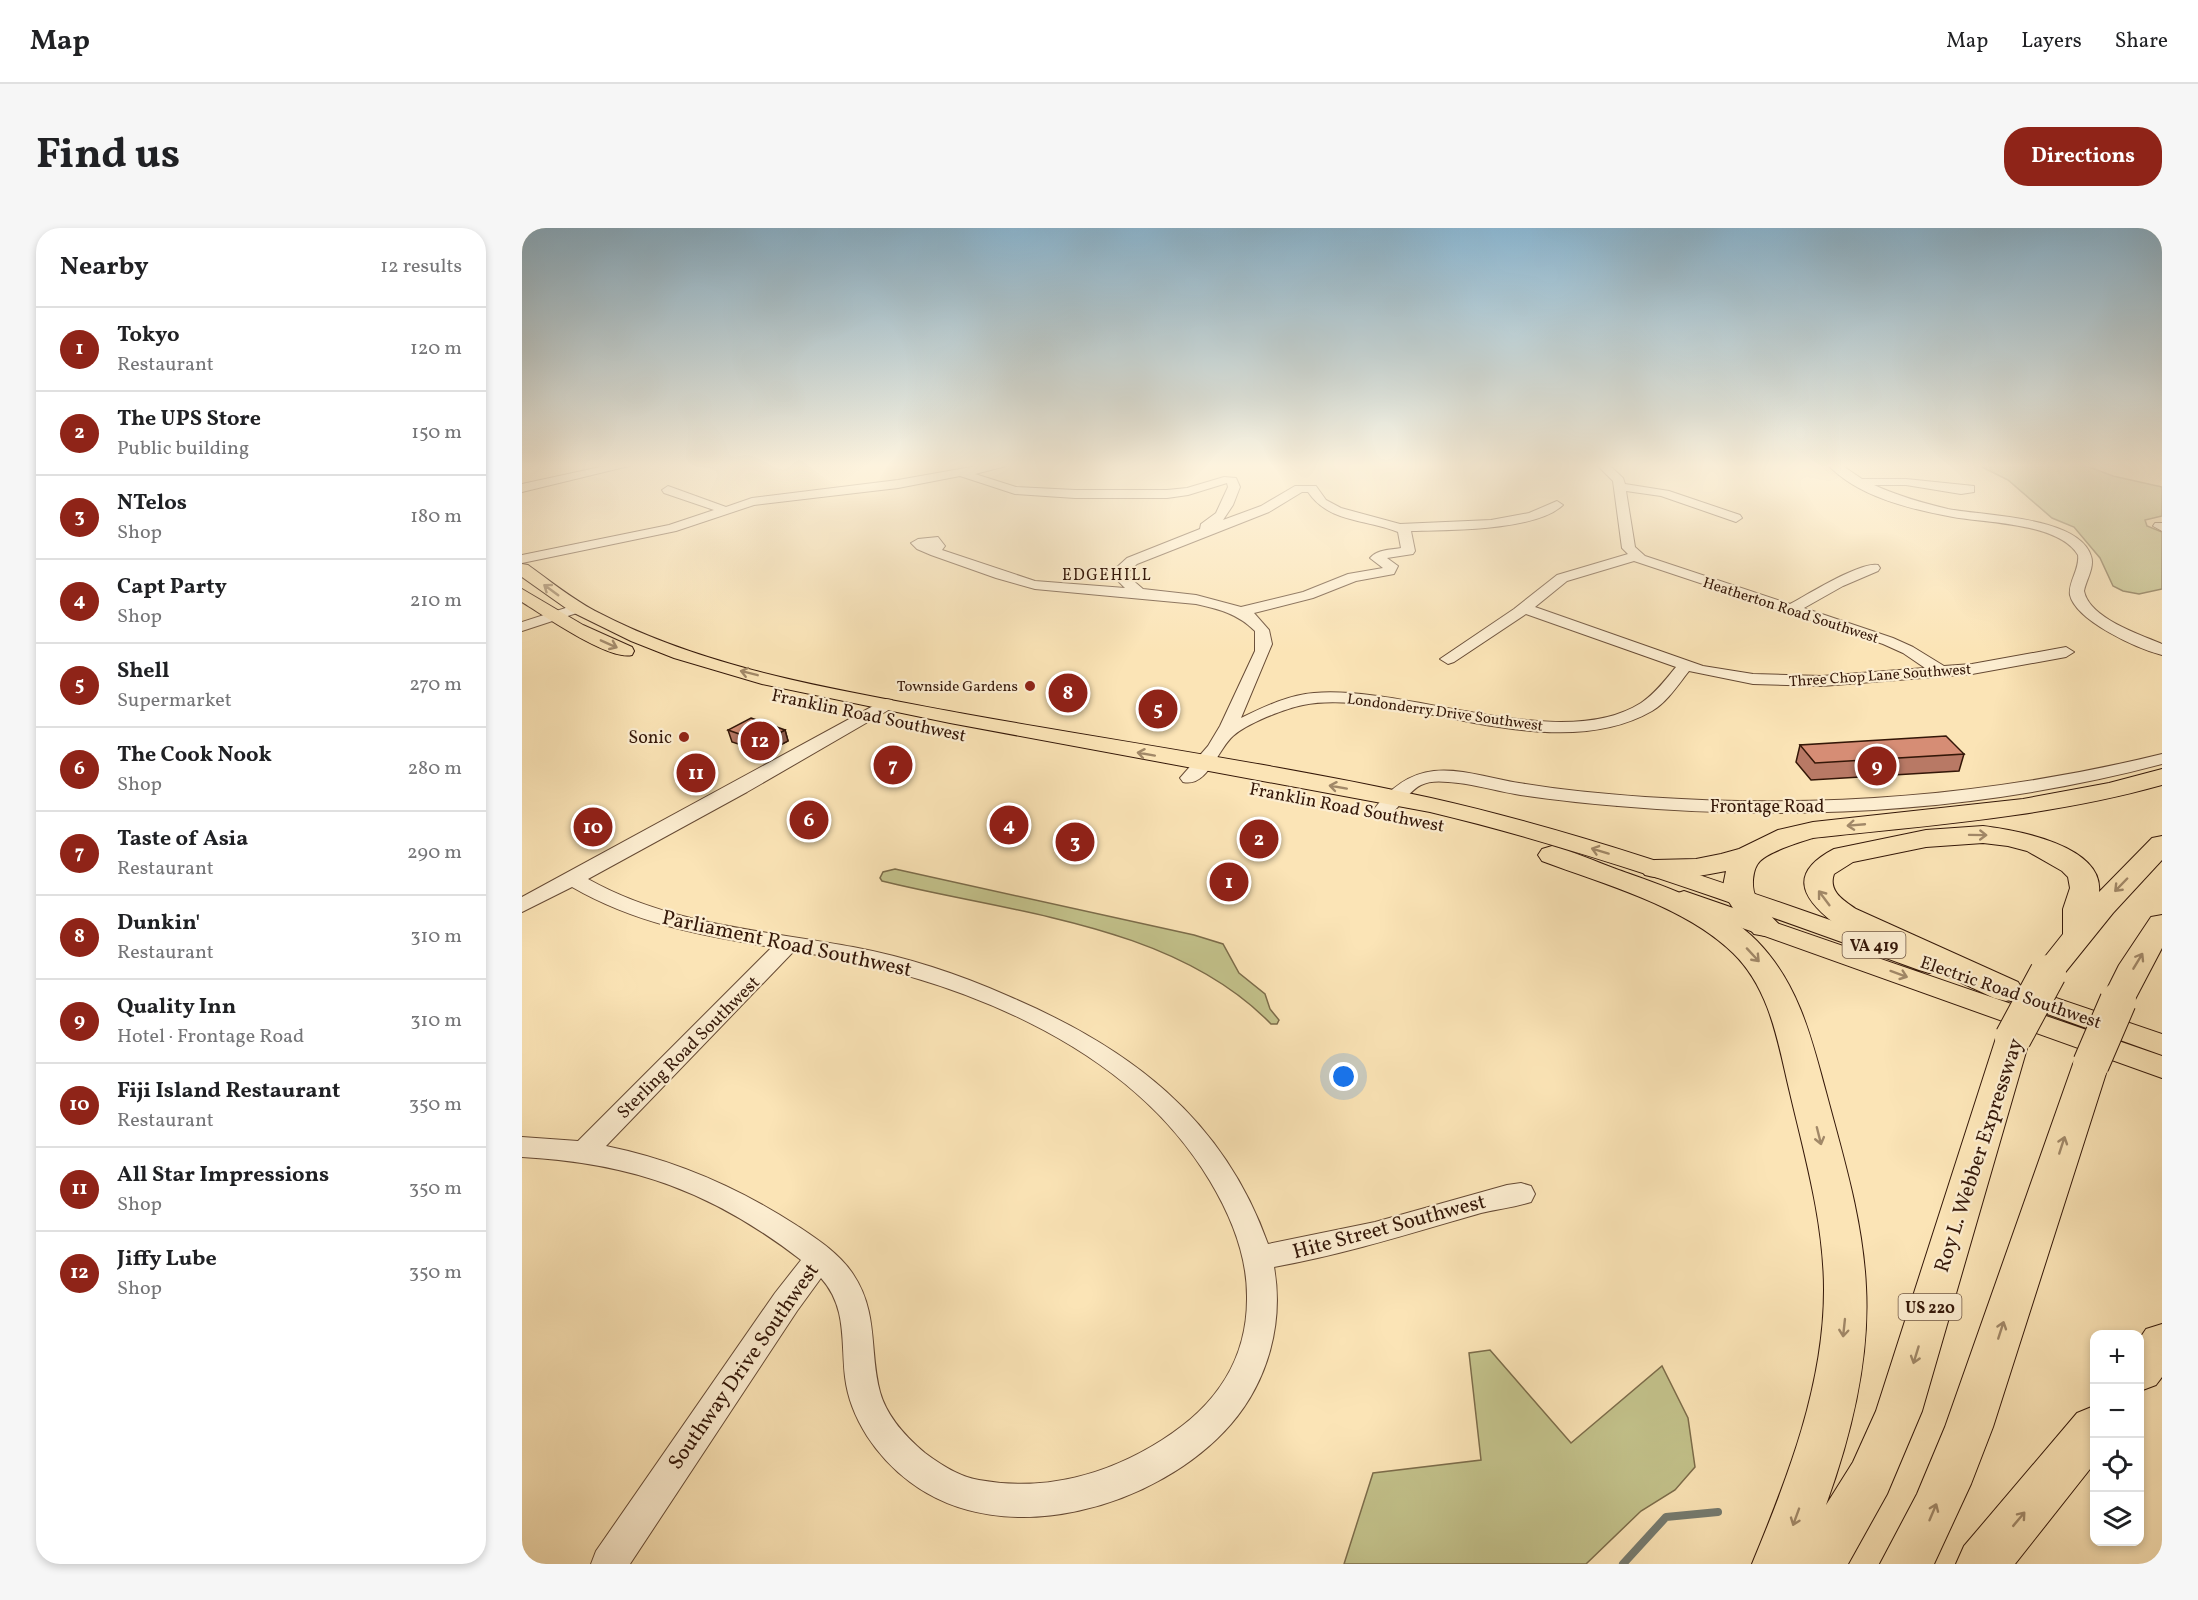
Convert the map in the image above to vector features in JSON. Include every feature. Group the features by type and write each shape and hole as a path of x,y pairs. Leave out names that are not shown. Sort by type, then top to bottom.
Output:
{"highway":[{"path":"1655,869 1696,868 1749,855 1778,840 1813,830 2023,807 2101,793 2162,777"},
{"path":"2006,990 1845,916 1820,895 1816,886 1822,868 1830,861 1844,855 1960,835 2000,836 2020,840 2056,854 2070,863 2083,877 2085,896 2079,906 2078,933"},
{"name":"Roy L. Webber Expressway","path":"1819,1564 1870,1478 1899,1410 2013,1038 2048,973 2078,933 2162,843"},
{"path":"1552,855 1678,905 1724,930 1742,944 1762,965 1776,985 1788,1014 1830,1179 1840,1232 1845,1289 1845,1324 1837,1379 1814,1468 1778,1564"},
{"path":"1749,855 1737,877 1741,899 1765,927"},
{"path":"1906,1564 1923,1536 1971,1421 2091,1064 2135,965 2162,924"},
{"path":"2144,1365 2162,1343"},
{"path":"1982,1564 2090,1433"}],"main road":[{"name":"Franklin Road Southwest","path":"522,569 578,608 619,629 687,656 769,678 1195,771"},
{"name":"Franklin Road Southwest","path":"522,594 554,616 605,642 659,664 741,687 867,716 1524,828 1655,869"},
{"name":"Franklin Road Southwest","path":"1389,805 1552,855 1765,927 2162,1067"},
{"name":"Electric Road Southwest","path":"1655,869 2162,1045"}],"street":[{"path":"522,559 673,526"},
{"path":"1187,538 1205,526"},
{"path":"1139,593 1122,578 1124,567 1148,553 1219,526"},
{"path":"1393,526 1438,526"},
{"path":"1448,659 1572,574 1636,556 1629,548 1627,526"},
{"path":"2035,526 2069,538 2084,556 2086,566 2076,588 2081,604 2107,624 2162,650"},
{"path":"1240,612 1308,595 1353,577 1389,570 1391,566 1377,558 1381,555 1408,551 1404,530 1400,528"},
{"path":"935,551 1027,583 1071,590 1139,593 1206,601 1240,612 1258,625 1264,644 1226,733 1195,771"},
{"name":"Heatherton Road Southwest","path":"1636,556 1660,567 1898,645 1942,672"},
{"path":"1792,609 1838,582 1873,568"},
{"path":"522,627 578,608"},
{"name":"Three Chop Lane Southwest","path":"1524,608 1686,665 1743,678 1777,681 1822,681 1942,672 1990,667 2066,652"},
{"name":"Londonderry Drive Southwest","path":"1226,733 1284,705 1324,697 1366,699 1514,723 1558,726 1599,723 1645,708 1656,700 1686,665"},
{"path":"522,906 885,704"},
{"name":"Frontage Road","path":"1389,805 1417,780 1438,777 1631,802 1746,807 1880,804 1940,800 2037,788 2162,759"},
{"name":"Parliament Road Southwest","path":"573,879 608,900 686,924 880,959 954,981 1075,1035 1119,1063 1185,1123 1206,1151 1238,1206 1257,1258 1262,1282 1262,1313 1256,1347 1243,1380 1221,1410 1194,1437 1153,1465 1115,1483 1078,1495 1031,1503 994,1501 967,1495 942,1485 913,1466 889,1442 872,1415 862,1383 858,1321 849,1295 835,1272 820,1257"},
{"name":"Sterling Road Southwest","path":"585,1151 790,942"},
{"name":"Southway Drive Southwest","path":"522,1147 585,1151 672,1173 714,1190 760,1215 820,1257 786,1302 609,1564"},
{"name":"Hite Street Southwest","path":"1257,1258 1363,1236 1416,1223 1491,1198 1521,1194"}],"shaded area":[{"path":"2148,526 2162,532 2162,589 2139,594 2123,591 2113,586 2100,558 2074,527"},
{"path":"895,869 1194,935 1223,944 1239,973 1265,994 1270,1009 1279,1020 1277,1024 1271,1024 1232,990 1187,964 1139,943 1036,914 882,881 880,878 883,872"},
{"path":"1490,1350 1571,1443 1662,1366 1688,1418 1695,1467 1675,1490 1641,1511 1586,1564 1344,1564 1373,1473 1481,1460 1469,1353"}],"building":[{"path":"751,718 785,730 762,742 728,730"},
{"path":"1946,736 1964,754 1815,763 1800,745"}],"waterway":[{"path":"1623,1564 1666,1517 1718,1512"}],"place":[{"name":"Townside Gardens","path":"1030,686"},
{"name":"Dunkin'","path":"1068,693"},
{"name":"Shell","path":"1158,709"},
{"name":"Sonic","path":"684,737"},
{"name":"Jiffy Lube","path":"760,741"},
{"name":"Taste of Asia","path":"893,765"},
{"name":"Quality Inn","path":"1877,766"},
{"name":"All Star Impressions","path":"696,773"},
{"name":"The Cook Nook","path":"809,820"},
{"name":"Capt Party","path":"1009,825"},
{"name":"Fiji Island Restaurant","path":"593,827"},
{"name":"The UPS Store","path":"1259,839"},
{"name":"NTelos","path":"1075,842"},
{"name":"Tokyo","path":"1229,882"}],"district":[{"name":"EDGEHILL","path":"1107,574"}]}
